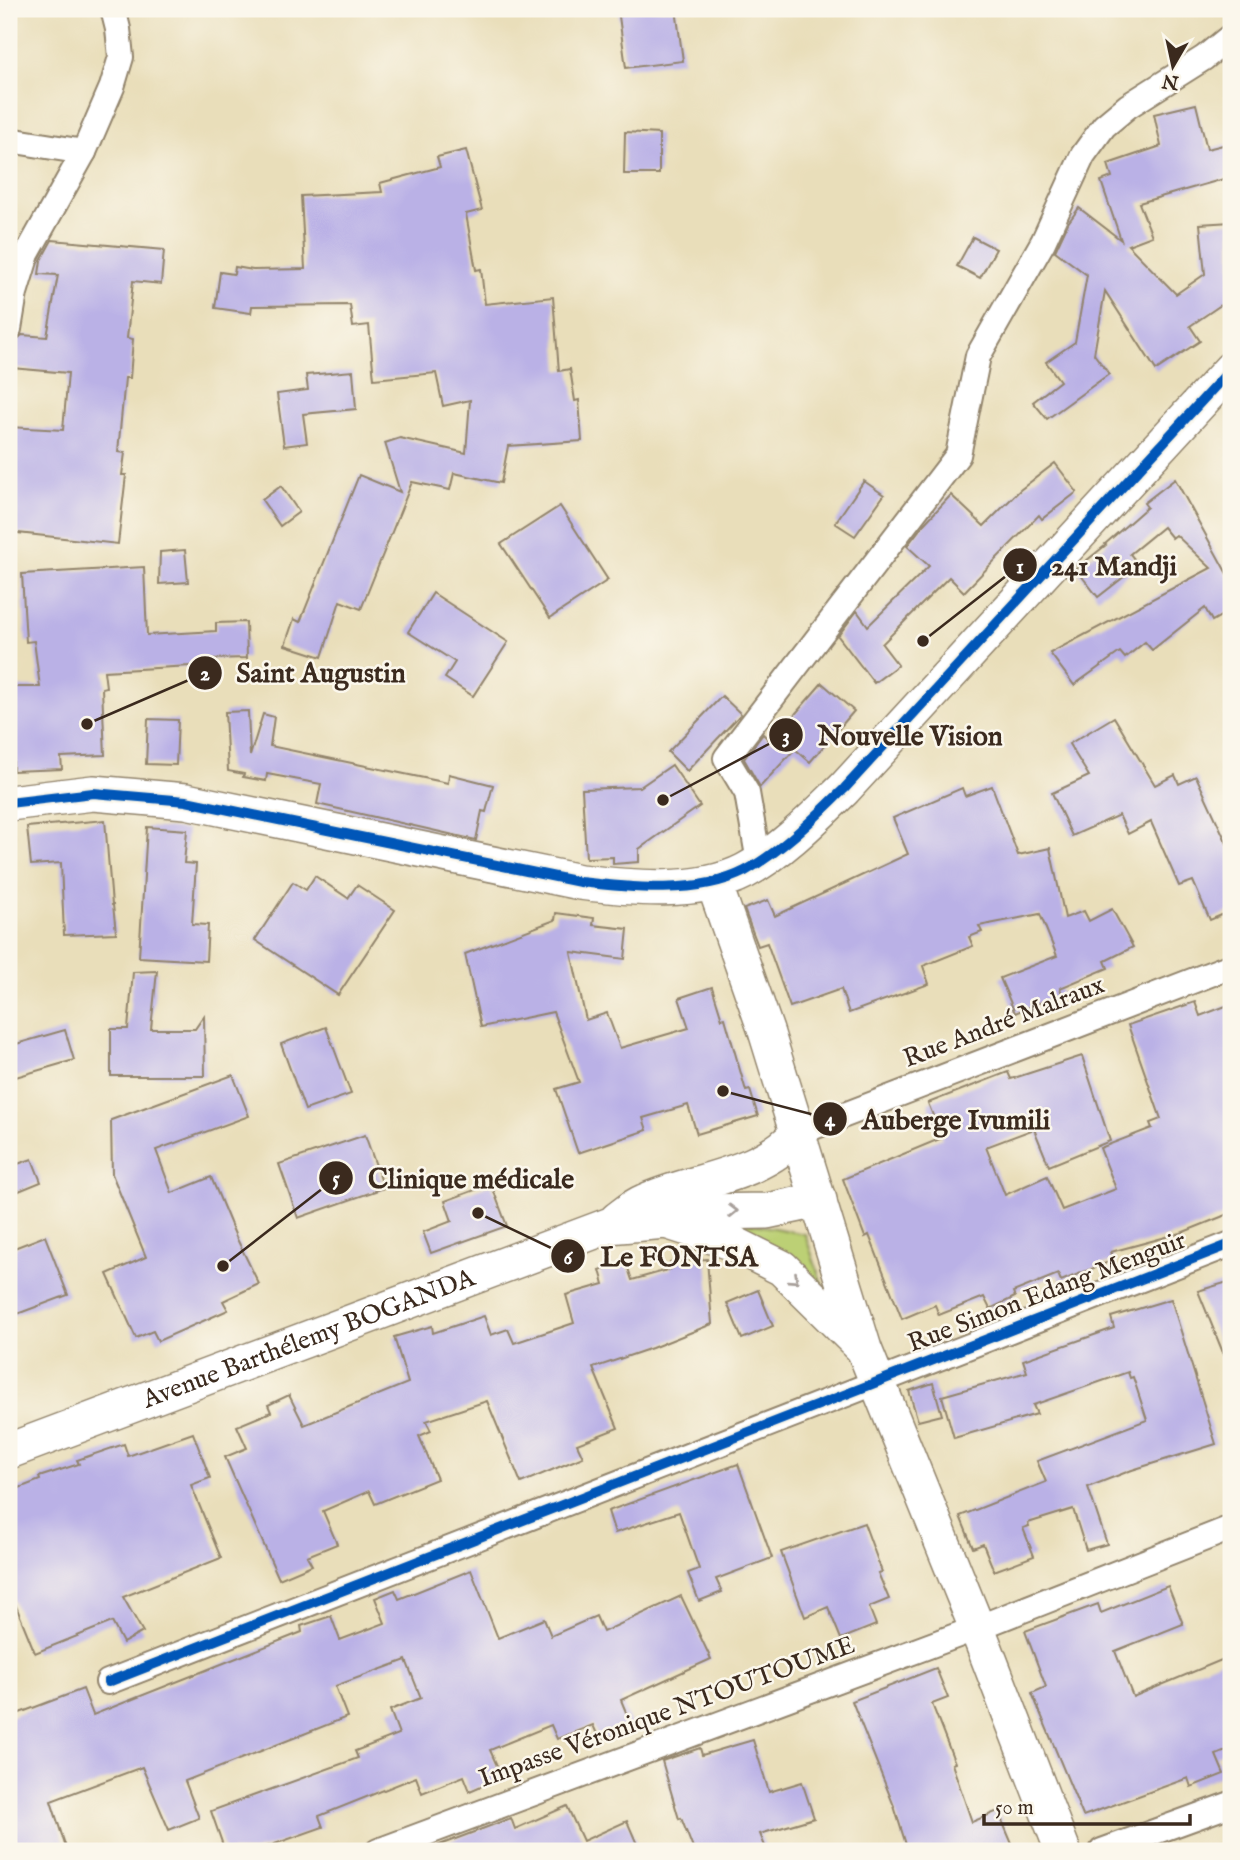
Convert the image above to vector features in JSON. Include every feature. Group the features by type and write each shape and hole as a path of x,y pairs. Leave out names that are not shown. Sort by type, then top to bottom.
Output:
{"street":[{"path":"9,329 15,293 27,254 84,152 112,87 121,57 113,9"},
{"path":"759,862 747,793 726,758 958,455 978,356 1043,242 1083,155 1104,126 1128,106 1204,58 1231,36"},
{"path":"9,140 84,152"},
{"path":"9,803 93,793 146,796 225,808 580,882 615,887 683,887 714,883 743,872 759,862 802,829 844,789 1231,369"},
{"path":"714,883 766,1031 864,1349 977,1628 1063,1851"},
{"name":"Rue André Malraux","path":"798,1133 1231,966"},
{"path":"608,1226 643,1202 762,1161 782,1150 798,1133"},
{"path":"730,1173 788,1171 815,1189"},
{"path":"608,1226 666,1221 701,1212 767,1211 815,1189"},
{"path":"666,1221 728,1241 782,1268 864,1349"},
{"name":"Avenue Barthélemy BOGANDA","path":"9,1451 608,1226"},
{"name":"Rue Simon Edang Menguir","path":"108,1682 1231,1244"},
{"name":"Impasse Véronique NTOUTOUME","path":"378,1851 977,1628 1231,1528"},
{"path":"1102,1851 1231,1804"}],"green space":[{"path":"727,1221 805,1234 826,1296"}],"building":[{"path":"618,9 676,9 683,61 626,68"},
{"path":"1196,104 1207,149 1227,144 1231,177 1139,203 1152,236 1128,245 1176,294 1205,274 1200,224 1231,222 1231,298 1190,326 1200,341 1156,370 1105,291 1094,354 1109,374 1047,419 1033,402 1060,381 1046,362 1075,342 1087,275 1055,251 1068,223 1079,208 1121,240 1101,181 1112,177 1108,164 1161,146 1154,114"},
{"path":"625,132 659,134 659,174 624,174"},
{"path":"466,150 482,210 466,214 476,270 481,269 485,304 553,297 559,371 570,369 575,401 579,400 582,441 508,446 501,483 454,473 450,490 412,482 361,609 340,601 322,657 285,645 294,619 300,622 359,475 400,492 385,443 400,438 466,453 470,400 443,406 436,373 374,379 369,325 353,327 350,305 252,306 251,313 215,308 220,272 234,274 235,267 253,270 305,269 301,196 382,192 380,183 440,167 437,157"},
{"path":"973,237 996,249 980,278 957,266"},
{"path":"52,240 164,250 161,284 133,281 127,338 133,339 130,378 125,378 118,452 125,453 122,475 126,475 118,544 9,532 9,427 63,430 68,373 12,368 13,343 22,335 47,337 58,275 39,274 41,260"},
{"path":"353,371 356,409 303,414 307,443 284,446 277,394 308,390 306,375"},
{"path":"1055,463 1077,492 1042,519 1039,515 964,592 949,577 882,644 898,665 874,683 838,636 857,611 868,626 929,566 907,546 924,524 951,495 984,526 1020,490"},
{"path":"1175,479 1231,581 1231,610 1212,621 1205,608 1152,650 1145,642 1125,658 1120,652 1074,685 1050,653 1211,568 1176,535 1172,538 1163,527 1130,554 1139,565 1098,597 1076,569 1147,507 1144,503"},
{"path":"864,481 884,495 855,536 835,523"},
{"path":"281,486 299,512 280,526 262,500"},
{"path":"560,506 608,580 550,618 501,544"},
{"path":"185,550 188,582 159,584 160,552"},
{"path":"144,567 147,635 216,631 216,623 246,622 247,658 208,659 208,665 104,671 106,687 102,688 105,755 61,757 62,769 13,771 14,687 40,687 34,641 26,642 22,574"},
{"path":"433,593 508,642 473,696 445,678 455,662 408,632"},
{"path":"822,683 854,711 810,762 795,749 760,787 744,759 763,734 771,742"},
{"path":"722,696 741,714 687,771 668,752"},
{"path":"248,711 250,756 263,714 274,717 270,746 448,783 449,774 493,785 486,812 482,811 476,840 317,804 321,784 267,774 266,781 228,771 225,712"},
{"path":"1114,717 1155,785 1175,775 1179,784 1196,776 1231,852 1231,911 1210,920 1193,881 1179,886 1151,822 1128,834 1119,815 1072,836 1052,793 1089,776 1069,744"},
{"path":"148,719 178,720 176,765 146,764"},
{"path":"672,765 700,806 639,849 639,862 613,864 613,857 586,858 582,789 640,787"},
{"path":"992,786 1018,855 1050,848 1065,918 1084,911 1089,921 1112,909 1133,947 1105,961 1108,968 1060,988 1062,994 1015,1013 1000,978 1057,956 1040,914 979,926 982,932 969,937 973,946 923,966 929,984 849,1013 841,989 790,1007 767,943 758,946 744,909 768,900 775,916 908,854 893,818 962,788 965,796"},
{"path":"105,820 116,933 64,935 61,863 31,865 27,827"},
{"path":"147,827 187,830 184,863 196,864 192,924 208,925 206,961 139,957"},
{"path":"315,876 348,898 357,885 395,910 338,995 255,940 293,882 306,890"},
{"path":"556,913 594,918 593,925 628,929 625,959 571,952 586,1020 607,1013 620,1048 689,1028 679,998 712,987 722,1019 725,1018 746,1091 750,1090 758,1116 697,1134 688,1105 643,1118 647,1130 578,1153 556,1089 579,1082 553,1012 481,1027 465,954 555,920"},
{"path":"157,971 151,1029 195,1029 204,1016 205,1076 111,1076 111,1029 128,1029 133,972"},
{"path":"1195,1002 1200,1016 1231,1004 1231,1213 1181,1233 1111,1252 1114,1260 1061,1281 1058,1274 1013,1292 1015,1297 990,1309 984,1297 939,1315 935,1305 902,1319 869,1235 865,1237 843,1179 942,1138 928,1103 1008,1072 1011,1079 1082,1056 1110,1141 1049,1166 1034,1129 986,1147 1005,1195 1047,1176 1062,1210 1116,1189 1100,1148 1152,1128 1150,1123 1161,1119 1128,1025"},
{"path":"326,1027 351,1094 305,1110 281,1044"},
{"path":"65,1030 74,1060 9,1079 9,1046"},
{"path":"233,1075 249,1116 156,1150 172,1193 211,1177 259,1284 223,1301 228,1310 158,1341 153,1331 136,1338 107,1274 146,1257 112,1174 111,1120"},
{"path":"365,1135 384,1188 298,1218 279,1164"},
{"path":"32,1159 41,1182 9,1195 9,1167"},
{"path":"491,1184 507,1226 431,1253 423,1232 452,1221 445,1201"},
{"path":"45,1236 68,1295 9,1317 9,1250"},
{"path":"707,1259 712,1324 593,1368 618,1428 577,1444 583,1457 521,1483 487,1401 426,1421 431,1431 419,1436 437,1479 375,1504 369,1491 323,1511 337,1544 307,1556 312,1565 279,1579 225,1457 247,1448 237,1426 271,1412 268,1405 289,1395 304,1425 408,1383 394,1337 432,1326 433,1333 484,1316 491,1335 508,1329 514,1343 574,1323 566,1295 604,1284 600,1270 626,1262 632,1280 671,1269 670,1262"},
{"path":"1231,1281 1231,1369 1230,1370 1198,1291"},
{"path":"758,1290 773,1326 742,1339 727,1303"},
{"path":"1171,1299 1216,1444 1132,1470 1088,1487 1107,1544 1086,1550 1073,1509 1028,1523 1029,1526 1023,1528 1034,1556 994,1571 983,1544 973,1548 960,1516 1046,1482 1037,1461 1147,1420 1133,1377 1130,1378 1128,1372 1033,1405 1037,1414 954,1438 942,1396 1027,1372 1023,1360 1114,1328 1111,1317"},
{"path":"933,1383 942,1415 918,1421 909,1391"},
{"path":"193,1433 210,1478 191,1485 221,1558 123,1597 143,1632 123,1643 112,1622 35,1653 9,1589 9,1492 40,1480 39,1477 79,1464 77,1460 124,1444 128,1456"},
{"path":"738,1464 772,1558 716,1579 722,1592 699,1601 688,1573 699,1569 679,1512 615,1533 608,1511"},
{"path":"864,1523 882,1572 878,1573 889,1599 869,1607 876,1625 841,1639 828,1607 805,1617 781,1552"},
{"path":"471,1570 498,1638 544,1619 551,1636 596,1616 603,1632 681,1596 711,1659 621,1700 633,1729 600,1741 593,1725 557,1739 551,1725 490,1750 502,1777 470,1791 464,1776 422,1793 416,1777 319,1816 323,1827 255,1851 225,1851 211,1811 358,1758 355,1751 399,1734 390,1710 421,1698 406,1660 335,1686 347,1717 185,1781 199,1818 169,1830 142,1767 51,1801 67,1851 9,1851 9,1717 83,1689 93,1715 302,1632 301,1626 331,1616 340,1640 385,1623 375,1598 395,1590 399,1599"},
{"path":"1168,1586 1183,1624 1115,1651 1133,1697 1231,1656 1231,1749 1216,1755 1224,1774 1191,1787 1188,1778 1083,1816 1032,1693 1046,1687 1025,1631 1098,1604 1101,1613"},
{"path":"936,1668 948,1698 932,1704 955,1763 952,1764 972,1822 998,1811 1015,1851 908,1851 894,1806 852,1701"},
{"path":"753,1740 769,1792 802,1782 814,1818 760,1834 767,1851 694,1851 681,1818 679,1819 662,1761 700,1748 702,1755"},
{"path":"567,1806 583,1841 627,1821 640,1851 429,1851 511,1818 515,1829"}],"cycle path":[{"path":"9,803 93,793 186,801 580,882 664,888 686,887 727,879 772,854 844,789 1231,369"},
{"path":"108,1682 1231,1244"}],"place":[{"name":"241 Mandji","path":"923,641"},
{"name":"Saint Augustin","path":"87,724"},
{"name":"Nouvelle Vision","path":"663,800"},
{"name":"Auberge Ivumili","path":"723,1091"},
{"name":"Le FONTSA","path":"478,1213"},
{"name":"Clinique médicale","path":"223,1266"}]}
